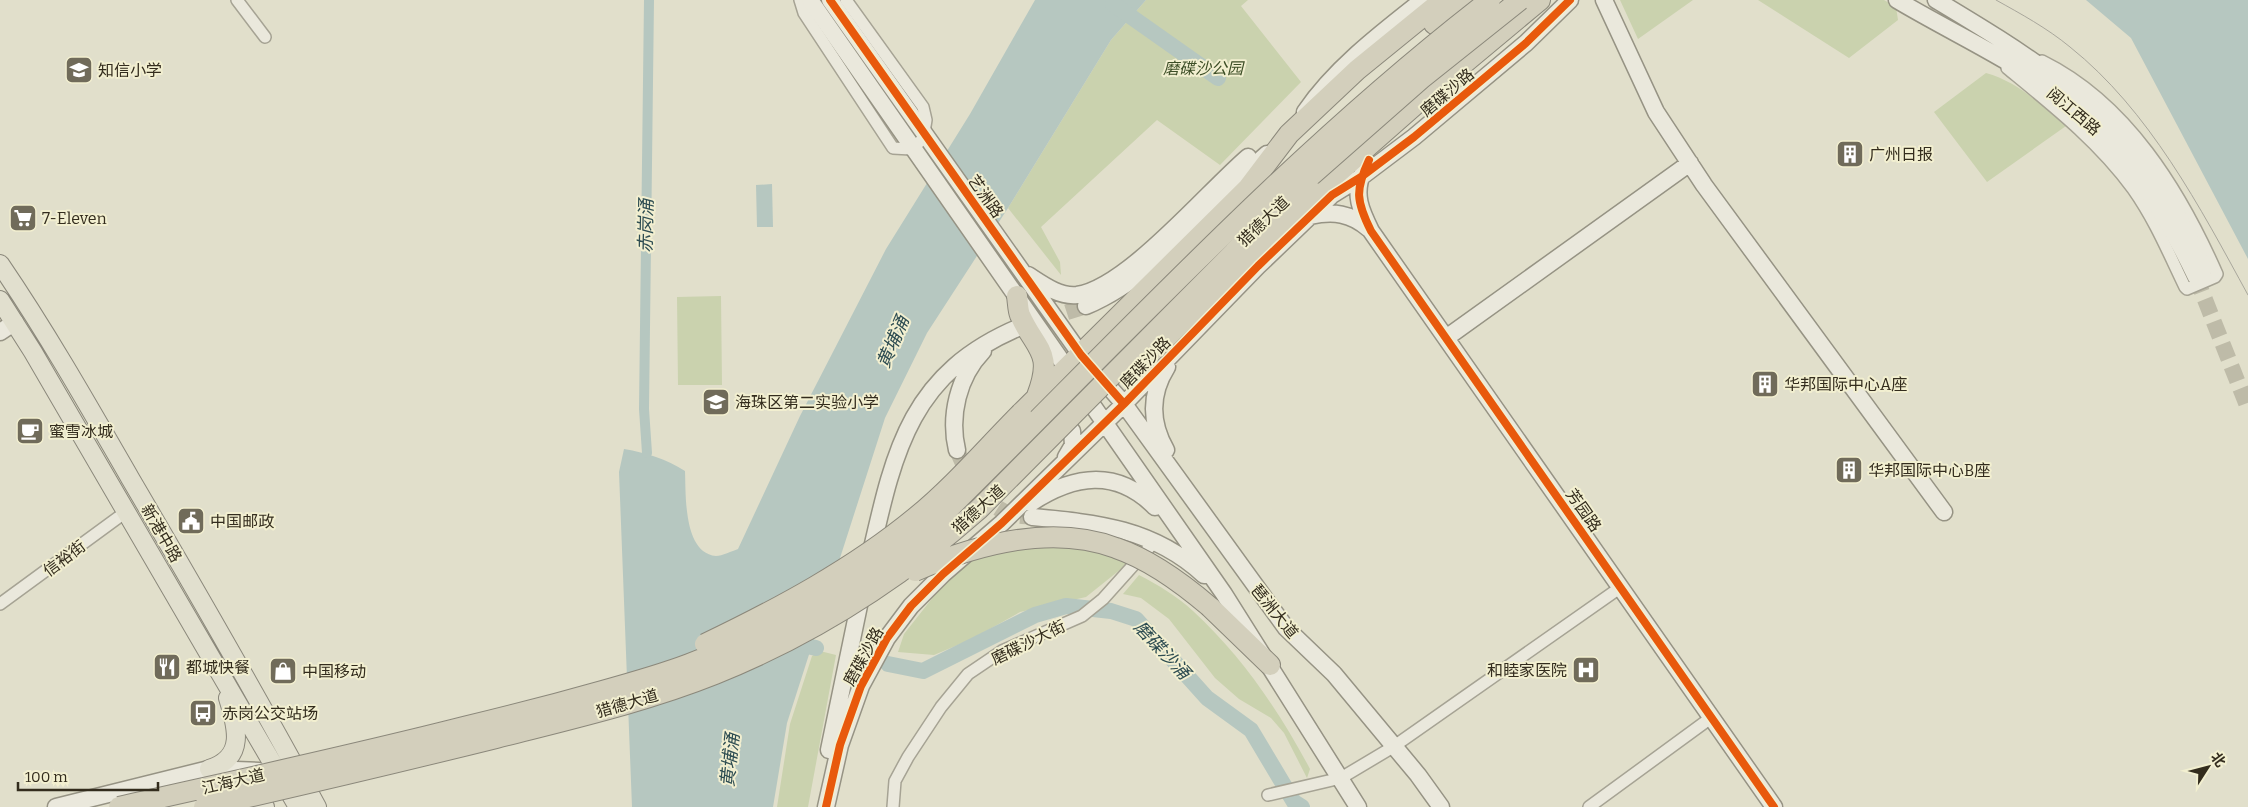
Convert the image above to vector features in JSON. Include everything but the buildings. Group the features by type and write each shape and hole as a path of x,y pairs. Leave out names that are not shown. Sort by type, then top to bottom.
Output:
{"highway":[{"path":"556,704 655,666 707,643 808,590 854,563 917,516 1248,188 1289,134 1357,70 1443,0"},
{"path":"1289,134 1347,96 1465,0"},
{"name":"猎德大道","path":"290,776 371,751 556,704 648,678 688,664 725,649 810,608 892,557 932,525 1292,169 1395,77 1490,0"},
{"path":"1021,469 1146,359 1432,90 1530,3 1548,0"},
{"path":"1323,194 1365,168 1400,134 1555,0"},
{"name":"猎德大道","path":"290,776 544,726 674,689 754,657 832,616 877,589 943,541 1021,469 1117,368 1305,181 1414,85 1530,3"},
{"path":"1018,296 1019,314 1042,351 1045,365 1043,380 1028,406"},
{"path":"877,589 972,549 1016,540 1080,540 1116,548 1217,600 1270,665"},
{"name":"江海大道","path":"119,807 290,776"},
{"name":"江海大道","path":"204,807 290,776"}],"main road":[{"name":"新港中路","path":"0,264 50,341 268,716 290,776 298,807"},
{"name":"新港中路","path":"0,300 33,352 252,725 290,776 317,807"},
{"path":"15,322 31,310"},
{"path":"33,352 50,341"},
{"path":"209,769 224,762 234,750 236,740 233,715 212,658"},
{"path":"252,725 268,716"}],"street":[{"path":"237,0 265,37"},
{"path":"800,0 804,13 893,148 911,149 923,139 926,120 923,107 846,0"},
{"name":"艺洲路","path":"810,0 1018,296 1074,361 1124,404"},
{"name":"艺洲路","path":"830,0 1024,273 1074,361 1104,422"},
{"path":"1086,306 1115,292 1144,272 1289,134 1317,94 1336,73 1423,0"},
{"name":"磨碟沙路","path":"1365,168 1414,137 1520,48 1570,0"},
{"path":"1604,0 1656,112 1690,163 1944,512"},
{"name":"阅江西路","path":"1897,0 2040,82 2077,111 2111,143 2143,182 2201,276 2180,217 2152,174 2119,134 2085,102 2012,46 1936,0"},
{"path":"1980,47 2067,118 2102,151 2133,190 2158,229 2184,287 2187,289 2215,276 2217,274 2201,238 2185,209 2159,166 2141,143 2108,108 2081,84 2057,68 2012,46"},
{"path":"1024,273 1052,290 1064,294 1076,295 1104,285 1144,256 1254,152 1289,134"},
{"path":"1446,338 1690,163"},
{"path":"1365,168 1358,194 1371,231"},
{"name":"磨碟沙路","path":"826,807 842,738 861,686 887,638 911,606 927,589 1002,523 1124,404 1181,344 1310,216 1323,194"},
{"path":"1310,216 1328,213 1350,216 1358,219 1371,231"},
{"name":"芳园路","path":"1371,231 1774,807"},
{"path":"1132,305 1130,324 1140,344 1154,352 1164,352 1181,344"},
{"path":"0,332 15,322"},
{"name":"磨碟沙路","path":"817,807 853,633 888,479 908,426 926,396 948,372 978,348 1020,327 1001,337 983,351 971,365 956,401 954,422 957,450"},
{"path":"1181,344 1158,381 1154,398 1154,420 1159,437 1210,524"},
{"name":"琶洲大道","path":"1124,404 1286,628 1334,674 1418,775 1441,807"},
{"path":"1028,406 1055,413 1072,431 1073,445 1062,464"},
{"name":"琶洲大道","path":"1104,422 1183,537 1217,600"},
{"path":"1002,523 1060,487 1083,481 1114,480 1142,494 1183,537"},
{"name":"信裕街","path":"0,604 127,512"},
{"path":"1032,517 1095,524 1138,534 1196,567 1217,600"},
{"name":"磨碟沙大街","path":"893,807 896,781 908,757 941,707 968,674 1002,651 1082,616 1103,599 1155,542"},
{"path":"1268,796 1341,778 1393,747 1621,587"},
{"path":"1270,665 1308,730 1341,778 1356,804"},
{"path":"1589,807 1712,717"},
{"path":"56,807 93,802 209,769 290,776"},
{"path":"254,806 290,776"}],"green space":[{"name":"磨碟沙公园","path":"1146,0 1248,0 1241,6 1301,82 1220,165 1157,120 1041,227 1060,262 1061,275 1008,208 1111,40"},
{"path":"1620,0 1693,0 1638,39"},
{"path":"1758,0 1884,0 1896,7 1898,20 1849,58"},
{"path":"1986,73 2019,88 2039,102 2066,126 1987,182 1934,112"},
{"path":"721,296 722,385 678,385 677,297"},
{"path":"1052,543 1112,549 1131,561 1086,597 1020,612 972,639 934,655 898,652 904,634 934,596 967,562 997,548"},
{"path":"1139,575 1167,591 1187,606 1211,628 1243,665 1286,726 1310,769 1307,778 1284,733 1271,718 1239,699 1215,678 1169,619 1141,598 1123,594"},
{"path":"820,651 836,655 808,807 777,807 790,724 812,656"}],"water":[{"name":"黄埔涌","path":"1035,0 1146,0 1111,40 1008,208 927,333 885,418 787,723 773,807 632,807 619,472 624,449 656,457 685,471 688,521 697,545 705,552 716,556 738,549 800,416 886,249 970,114"},
{"path":"2086,0 2248,0 2248,259 2131,38"},
{"path":"772,184 773,227 757,227 756,185"}],"waterway":[{"name":"赤岗涌","path":"647,453 644,409 649,0"},
{"path":"1113,4 1218,78"},
{"name":"磨碟沙涌","path":"888,664 923,671 1035,615 1066,606 1111,611 1136,619 1207,698 1251,730 1294,802 1302,807"},
{"name":"磨碟沙涌","path":"789,642 816,648"}],"tunnel":[{"path":"2196,277 2248,408"},
{"path":"1021,327 1086,306"},
{"path":"957,450 970,477 989,501 1008,513 1032,517"}],"tram line":[{"path":"1996,0 2034,22 2070,47 2098,72 2124,100 2171,162 2211,228 2248,295"}],"cycle path":[{"path":"830,0 1081,355 1124,404"},
{"path":"826,807 840,745 861,686 887,638 911,606 943,574 1002,523 1124,404 1258,266 1332,195 1361,177 1414,137 1526,43 1570,0"},
{"path":"1369,160 1361,180 1359,196 1362,211 1371,231 1774,807"}],"place":[{"name":"知信小学","path":"79,70"},
{"name":"广州日报","path":"1850,154"},
{"name":"7-Eleven","path":"23,218"},
{"name":"华邦国际中心A座","path":"1765,384"},
{"name":"海珠区第二实验小学","path":"716,402"},
{"name":"蜜雪冰城","path":"30,431"},
{"name":"华邦国际中心B座","path":"1849,470"},
{"name":"中国邮政","path":"191,521"},
{"name":"都城快餐","path":"167,667"},
{"name":"和睦家医院","path":"1586,670"},
{"name":"中国移动","path":"283,671"},
{"name":"赤岗公交站场","path":"203,713"}]}
